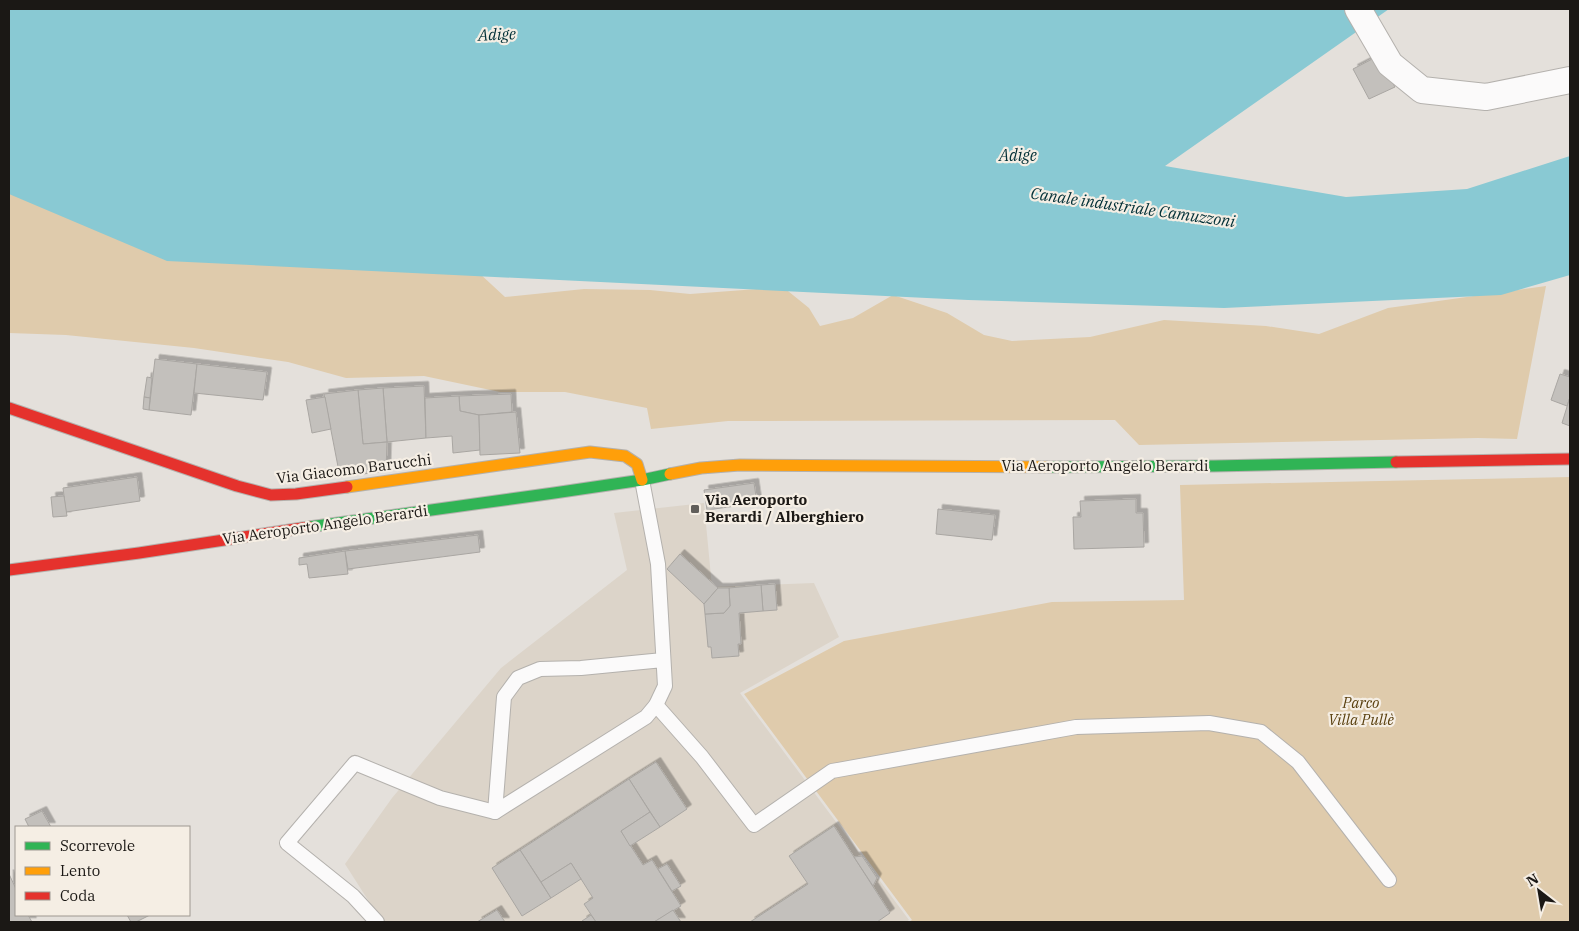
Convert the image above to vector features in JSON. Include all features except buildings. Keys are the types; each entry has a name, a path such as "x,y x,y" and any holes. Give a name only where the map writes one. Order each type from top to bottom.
{"street":[{"path":"1363,19 1390,64 1422,90 1486,97 1570,80"},
{"name":"Via Giacomo Barucchi","path":"9,408 238,486 271,495 296,494 590,452 625,456 637,464 642,480"},
{"name":"Via Aeroporto Angelo Berardi","path":"9,570 642,480 701,468 740,465 932,467 1214,466 1570,459"}],"lane":[{"path":"377,922 354,896 287,843 355,763 440,798 495,812 646,717 656,705 665,686 658,564 642,480"},
{"path":"495,812 504,697 518,678 540,669 581,668 663,660"},
{"path":"656,705 702,757 754,825 832,771 985,742 1076,727 1209,723 1260,732 1298,762 1389,880"}],"shaded area":[{"path":"704,503 712,587 814,583 839,637 740,693 909,920 906,922 382,922 345,864 392,798 501,668 627,570 614,513"}],"green space":[{"path":"9,183 465,260 505,297 584,289 650,290 690,294 783,287 809,308 820,326 853,318 893,295 947,313 984,335 1012,341 1090,337 1164,320 1266,326 1319,334 1388,308 1546,286 1517,439 1478,438 1139,445 1115,420 728,421 651,429 647,408 565,392 500,392 424,376 346,378 288,362 194,348 66,335 9,333"},
{"name":"Parco Villa Pullè","path":"1570,477 1570,922 908,922 912,920 744,694 844,641 1052,602 1184,600 1180,485"}],"water":[{"name":"Adige","path":"9,9 1389,9 1165,166 1346,197 1467,189 1570,156 1570,275 1501,295 1224,308 968,300 167,261 9,194"}],"traffic: fast":[{"path":"1048,467 1396,462"},
{"path":"309,527 554,493 670,474"}],"traffic: slow":[{"path":"347,487 590,452 625,456 637,464 642,480"},
{"path":"670,474 701,468 740,465 1048,467"}],"traffic: jam":[{"path":"9,408 237,486 271,495 296,494 347,487"},
{"path":"1396,462 1570,459"},
{"path":"9,570 139,553 309,527"}],"place":[{"name":"Via Aeroporto Berardi / Alberghiero","path":"695,509"}],"water label":[{"name":"Canale industriale Camuzzoni","path":"1133,207"}]}
